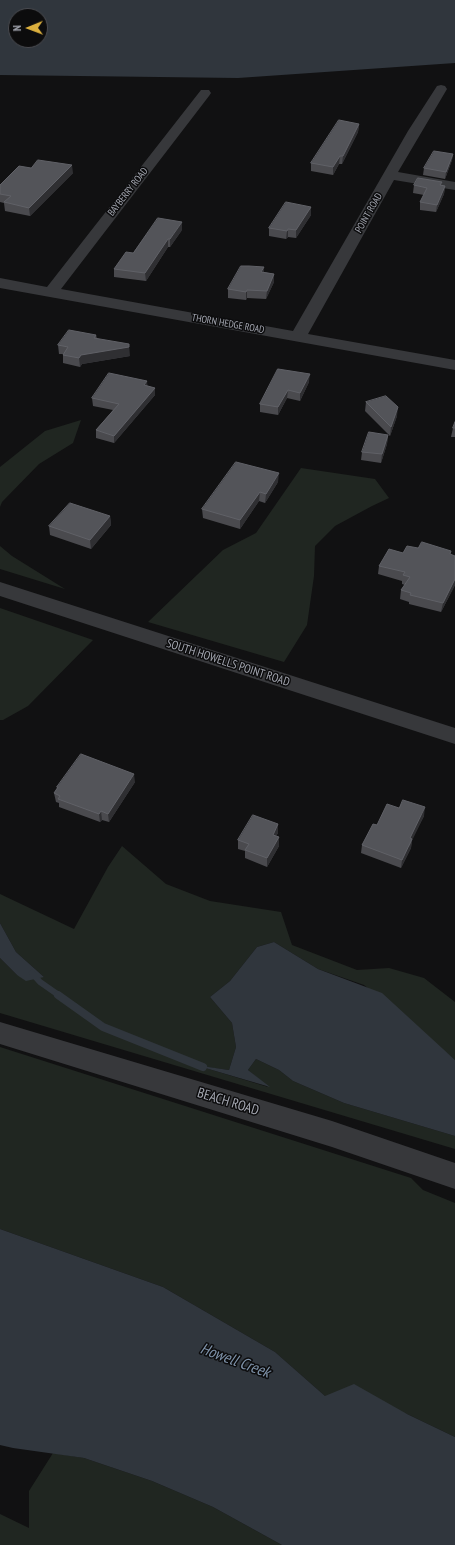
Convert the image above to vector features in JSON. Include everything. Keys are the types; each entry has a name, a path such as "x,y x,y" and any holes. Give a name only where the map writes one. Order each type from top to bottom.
{"street":[{"name":"POINT ROAD","path":"298,337 415,131 441,90"},
{"name":"BAYBERRY ROAD","path":"51,292 205,93"},
{"path":"390,175 455,186"},
{"name":"THORN HEDGE ROAD","path":"0,283 455,366"},
{"name":"SOUTH HOWELLS POINT ROAD","path":"0,589 455,736"},
{"name":"BEACH ROAD","path":"0,1033 332,1134 455,1176"}],"shaded area":[{"path":"81,420 73,443 39,464 2,502 0,507 0,467 45,431"},
{"path":"301,468 375,479 389,498 335,526 315,546 314,576 307,625 284,662 148,622 223,550 256,533"},
{"path":"0,546 12,556 65,589 0,569"},
{"path":"0,608 93,640 28,706 3,720 0,720"},
{"path":"122,846 166,884 210,901 281,912 292,945 357,970 389,968 424,978 455,1002 455,1060 364,985 318,969 274,942 257,947 230,981 210,997 232,1023 236,1047 229,1070 199,1066 268,1087 248,1070 256,1059 279,1070 293,1081 344,1103 455,1136 455,1149 0,1013 0,958 17,975 44,977 16,952 0,923 0,894 74,929 108,867"},
{"path":"0,1047 411,1178 423,1190 455,1203 455,1437 407,1414 325,1396 275,1352 163,1287 0,1229"},
{"path":"53,1453 84,1458 152,1481 213,1507 282,1545 0,1545 0,1514 29,1528 29,1491"}],"water":[{"path":"0,0 455,0 455,63 238,78 0,75"},
{"path":"0,923 16,952 44,977 26,981 17,975 0,958"},
{"path":"274,942 318,969 382,993 455,1060 455,1136 344,1103 293,1081 279,1070 256,1059 248,1070 270,1087 195,1065 229,1070 236,1047 232,1023 210,997 230,981 257,947"},
{"name":"Howell Creek","path":"0,1229 163,1287 275,1352 325,1396 354,1384 407,1414 455,1437 455,1545 282,1545 213,1507 152,1481 84,1458 0,1445"}],"building":[{"path":"339,120 359,124 343,156 340,156 333,167 311,163"},
{"path":"434,151 453,154 446,172 424,168"},
{"path":"38,160 72,165 29,208 4,202 11,196 0,194 0,185 19,166 31,168"},
{"path":"418,178 442,182 440,185 445,186 437,205 420,202 427,188 414,185"},
{"path":"286,202 311,207 296,230 288,229 287,231 269,228"},
{"path":"158,218 182,222 170,239 168,239 145,273 114,269 126,252 133,253"},
{"path":"241,266 264,267 261,272 274,274 267,291 247,290 246,292 228,289"},
{"path":"69,330 96,335 94,338 129,344 129,347 81,355 79,358 63,355 68,347 58,345"},
{"path":"278,369 310,374 300,393 288,390 278,407 260,404"},
{"path":"109,373 147,381 144,385 155,388 114,436 96,430 119,404 92,398"},
{"path":"386,396 398,407 391,427 366,402"},
{"path":"369,432 388,435 382,454 362,452"},
{"path":"236,462 279,473 266,494 260,492 240,520 202,509"},
{"path":"70,503 110,516 90,540 49,526"},
{"path":"422,542 451,551 450,554 455,556 455,579 443,603 410,595 411,593 401,590 410,577 403,575 405,572 379,566 389,549 403,553 407,546 418,548"},
{"path":"81,754 134,774 108,814 101,811 99,814 58,799 60,796 54,793"},
{"path":"403,800 425,807 410,838 412,839 402,860 362,845 373,824 377,825 387,804 399,808"},
{"path":"253,815 278,824 273,835 279,837 267,858 245,850 249,844 238,840"}],"waterway":[{"path":"32,973 40,982 60,996"},
{"path":"58,995 103,1027 203,1067"}]}
